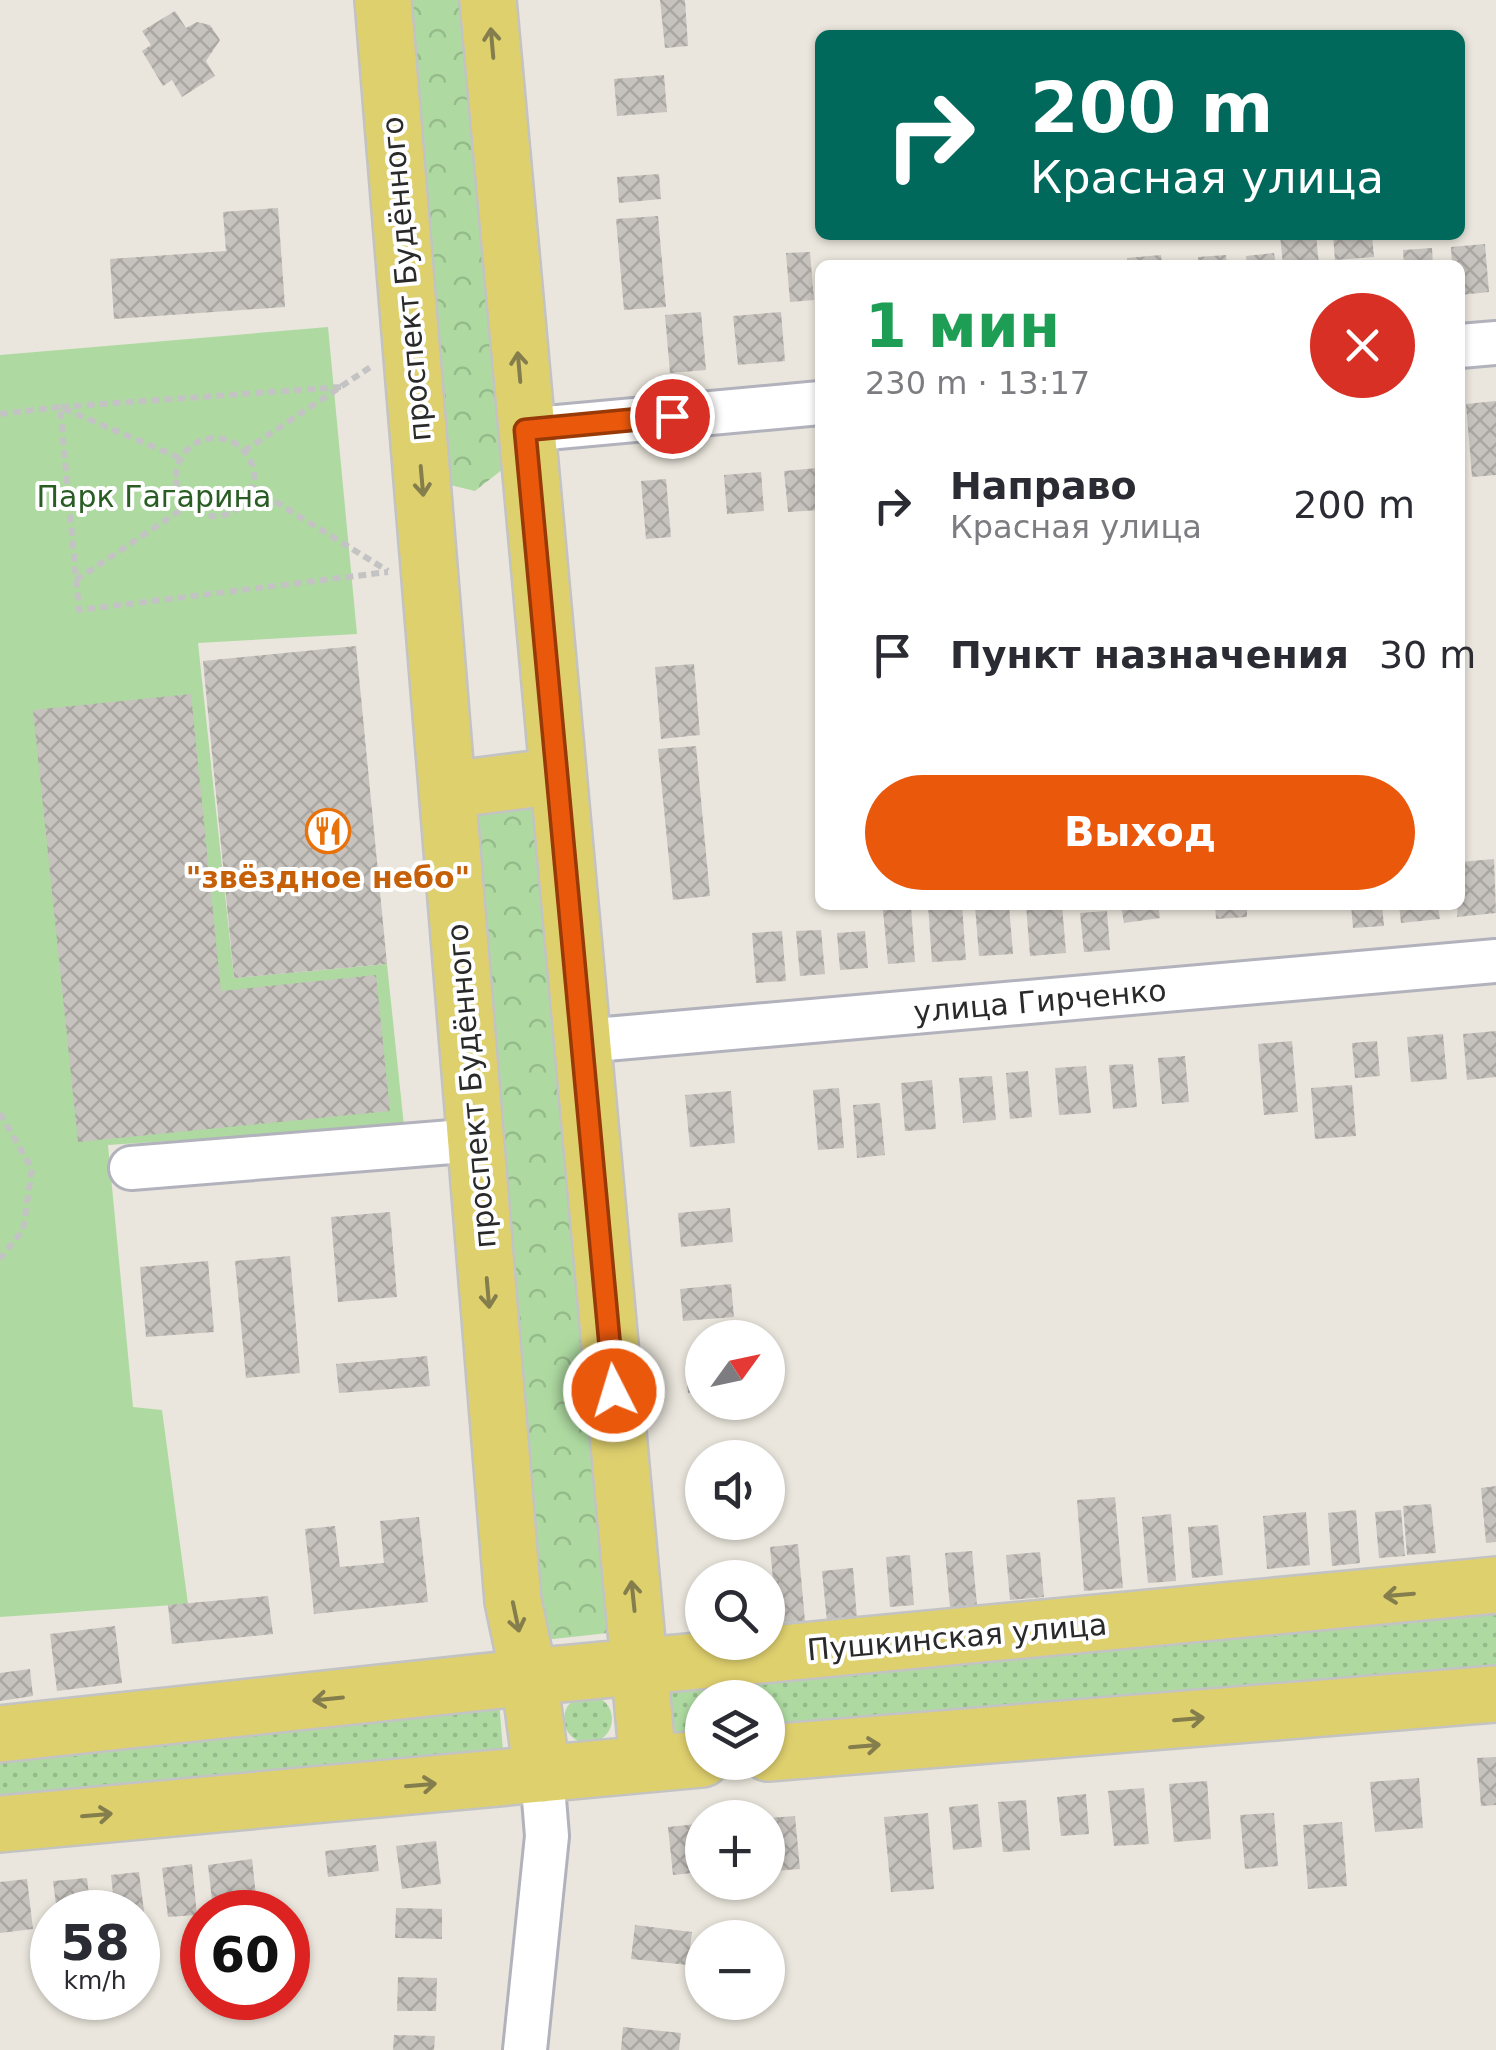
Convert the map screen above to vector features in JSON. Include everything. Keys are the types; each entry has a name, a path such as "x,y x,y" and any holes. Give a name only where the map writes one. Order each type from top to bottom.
{"main road":[{"name":"проспект Будённого","path":"383,0 411,341 410,585 448,790 512,1601 529,1678 542,1774"},
{"path":"488,0 648,1763"},
{"path":"448,790 558,776"},
{"name":"Пушкинская улица","path":"0,1734 529,1678 1496,1585"},
{"path":"785,1753 1496,1694"},
{"path":"0,1824 685,1760"}],"street":[{"path":"1465,346 1496,343"},
{"path":"525,430 815,403"},
{"name":"улица Гирченко","path":"583,1041 1496,961"},
{"path":"131,1168 476,1140"},
{"name":"проспект Будённого","path":"526,2050 547,1836 542,1774"}],"path":[{"path":"244,451 411,341"},
{"path":"0,414 342,387"},
{"path":"60,407 180,458"},
{"path":"60,407 79,610 410,585"},
{"path":"210,438 223,438 244,451 251,462 253,488 237,510 224,516 198,513 187,506 176,482 180,458 188,448 210,438"},
{"path":"253,488 410,585"},
{"path":"76,580 187,506"},
{"path":"0,1112 32,1169 23,1230 0,1259"}],"green space":[{"path":"400,0 470,0 512,462 475,491 446,484"},
{"name":"Парк Гагарина","path":"328,327 357,634 198,643 234,978 387,964 404,1126 108,1145 133,1407 162,1410 188,1604 0,1617 0,355"},
{"path":"535,797 617,1632 535,1641 468,805"},
{"path":"1496,1605 1496,1680 785,1747 785,1680 755,1680"},
{"path":"685,1687 685,1757 670,1759 666,1689"},
{"path":"588,1695 605,1702 612,1719 605,1736 588,1743 571,1736 564,1719 571,1702"},
{"path":"499,1700 504,1764 0,1812 0,1754"}],"building":[{"path":"660,0 685,0 688,46 665,48"},
{"path":"175,11 186,28 197,22 210,25 220,40 206,61 215,76 182,97 172,80 163,86 142,51 151,45 142,31"},
{"path":"664,75 667,112 617,116 614,79"},
{"path":"659,174 661,199 619,203 617,177"},
{"path":"278,208 285,307 114,319 110,259 226,251 223,212"},
{"path":"658,216 666,307 624,310 616,219"},
{"path":"1280,240 1316,240 1318,260 1282,260"},
{"path":"1333,240 1372,240 1374,257 1335,260"},
{"path":"1485,244 1489,292 1465,294 1465,260 1452,260 1451,247"},
{"path":"1432,248 1433,260 1404,260 1403,250"},
{"path":"810,252 814,300 790,302 786,253"},
{"path":"1274,253 1275,260 1246,260 1246,256"},
{"path":"1161,255 1162,260 1127,260"},
{"path":"1226,255 1226,260 1198,260 1198,257"},
{"path":"701,312 706,370 670,373 665,315"},
{"path":"781,312 785,361 738,365 733,316"},
{"path":"1496,401 1496,475 1472,477 1466,404"},
{"path":"815,468 815,510 788,512 784,471"},
{"path":"761,472 764,511 727,514 724,475"},
{"path":"666,479 671,537 646,539 641,481"},
{"path":"356,646 387,964 234,978 203,661"},
{"path":"694,664 700,735 661,739 655,667"},
{"path":"191,694 221,991 376,975 390,1111 78,1142 33,710"},
{"path":"696,746 710,896 673,900 658,749"},
{"path":"1494,859 1496,913 1457,917 1457,910 1465,910 1465,862"},
{"path":"883,910 911,910 915,962 888,964"},
{"path":"928,910 962,910 966,960 932,962"},
{"path":"975,910 1009,910 1013,954 979,956"},
{"path":"1026,910 1062,910 1066,953 1030,956"},
{"path":"1122,910 1159,910 1160,918 1124,923"},
{"path":"1215,910 1247,910 1247,917 1216,919"},
{"path":"1351,910 1382,910 1384,926 1353,928"},
{"path":"1400,910 1439,910 1440,919 1401,923"},
{"path":"1107,911 1110,950 1084,952 1080,913"},
{"path":"821,930 825,974 800,976 796,931"},
{"path":"782,931 786,981 756,983 752,933"},
{"path":"865,931 868,968 840,970 837,933"},
{"path":"1496,1031 1496,1077 1467,1080 1463,1034"},
{"path":"1443,1034 1447,1079 1411,1082 1407,1037"},
{"path":"1292,1041 1298,1112 1264,1115 1258,1044"},
{"path":"1377,1041 1380,1076 1355,1078 1352,1043"},
{"path":"1185,1056 1189,1102 1162,1104 1158,1058"},
{"path":"1133,1064 1137,1107 1113,1109 1109,1065"},
{"path":"1086,1066 1091,1113 1059,1115 1055,1068"},
{"path":"1028,1071 1032,1117 1010,1119 1006,1073"},
{"path":"992,1076 996,1120 963,1123 959,1078"},
{"path":"932,1080 936,1129 905,1131 901,1083"},
{"path":"1352,1085 1356,1136 1315,1139 1311,1088"},
{"path":"839,1088 844,1148 818,1150 813,1090"},
{"path":"731,1091 735,1143 690,1147 685,1095"},
{"path":"880,1103 885,1155 857,1158 853,1105"},
{"path":"730,1208 733,1242 681,1247 678,1213"},
{"path":"390,1212 397,1297 338,1302 331,1217"},
{"path":"290,1256 300,1373 246,1378 235,1261"},
{"path":"208,1261 214,1332 146,1337 140,1267"},
{"path":"731,1284 734,1317 683,1321 680,1289"},
{"path":"427,1356 430,1386 339,1393 336,1364"},
{"path":"1496,1486 1496,1542 1486,1543 1481,1488"},
{"path":"1115,1497 1123,1588 1084,1591 1077,1500"},
{"path":"1431,1504 1436,1553 1407,1555 1403,1506"},
{"path":"1356,1510 1360,1563 1332,1566 1328,1513"},
{"path":"1401,1510 1405,1556 1379,1558 1375,1512"},
{"path":"1306,1512 1310,1565 1267,1569 1263,1516"},
{"path":"1171,1514 1176,1581 1148,1583 1142,1517"},
{"path":"419,1517 428,1602 314,1614 305,1529 335,1526 340,1567 384,1563 380,1521"},
{"path":"1218,1525 1223,1575 1192,1578 1188,1527"},
{"path":"798,1544 805,1621 785,1622 785,1560 771,1560 770,1547"},
{"path":"972,1551 977,1605 950,1607 945,1553"},
{"path":"1040,1552 1044,1597 1010,1600 1006,1555"},
{"path":"910,1555 914,1605 890,1607 886,1557"},
{"path":"853,1568 857,1619 827,1622 822,1571"},
{"path":"268,1596 273,1634 172,1644 168,1605"},
{"path":"115,1626 122,1683 57,1691 50,1634"},
{"path":"30,1669 33,1696 0,1701 0,1673"},
{"path":"1496,1757 1496,1805 1481,1806 1477,1758"},
{"path":"1419,1778 1423,1828 1375,1832 1370,1782"},
{"path":"1207,1781 1211,1839 1174,1842 1169,1784"},
{"path":"1144,1788 1149,1844 1114,1846 1108,1791"},
{"path":"1086,1794 1089,1834 1061,1836 1057,1797"},
{"path":"1026,1800 1030,1850 1003,1852 998,1802"},
{"path":"978,1804 982,1847 953,1850 949,1807"},
{"path":"928,1813 934,1889 891,1892 884,1817"},
{"path":"1274,1813 1278,1866 1245,1869 1240,1815"},
{"path":"795,1816 800,1869 785,1870 785,1817"},
{"path":"1342,1822 1347,1886 1308,1889 1303,1825"},
{"path":"685,1825 685,1874 673,1875 668,1827"},
{"path":"436,1841 441,1884 402,1889 396,1846"},
{"path":"376,1845 379,1871 328,1877 325,1851"},
{"path":"252,1859 255,1890 211,1890 208,1865"},
{"path":"192,1864 195,1890 180,1890 180,1916 168,1917 162,1868"},
{"path":"139,1872 141,1890 113,1890 111,1875"},
{"path":"87,1878 88,1890 54,1890 53,1881"},
{"path":"27,1879 30,1929 0,1933 0,1882"},
{"path":"396,1908 442,1909 442,1939 395,1938"},
{"path":"635,1925 685,1931 685,1965 631,1959"},
{"path":"398,1977 437,1978 436,2011 397,2011"},
{"path":"623,2027 681,2033 679,2050 621,2050"},
{"path":"394,2035 435,2036 434,2050 393,2050"}],"place":[{"name":"\"звёздное небо\"","path":"328,831"}],"route":[{"path":"614,1391 525,430 672,416"}]}
